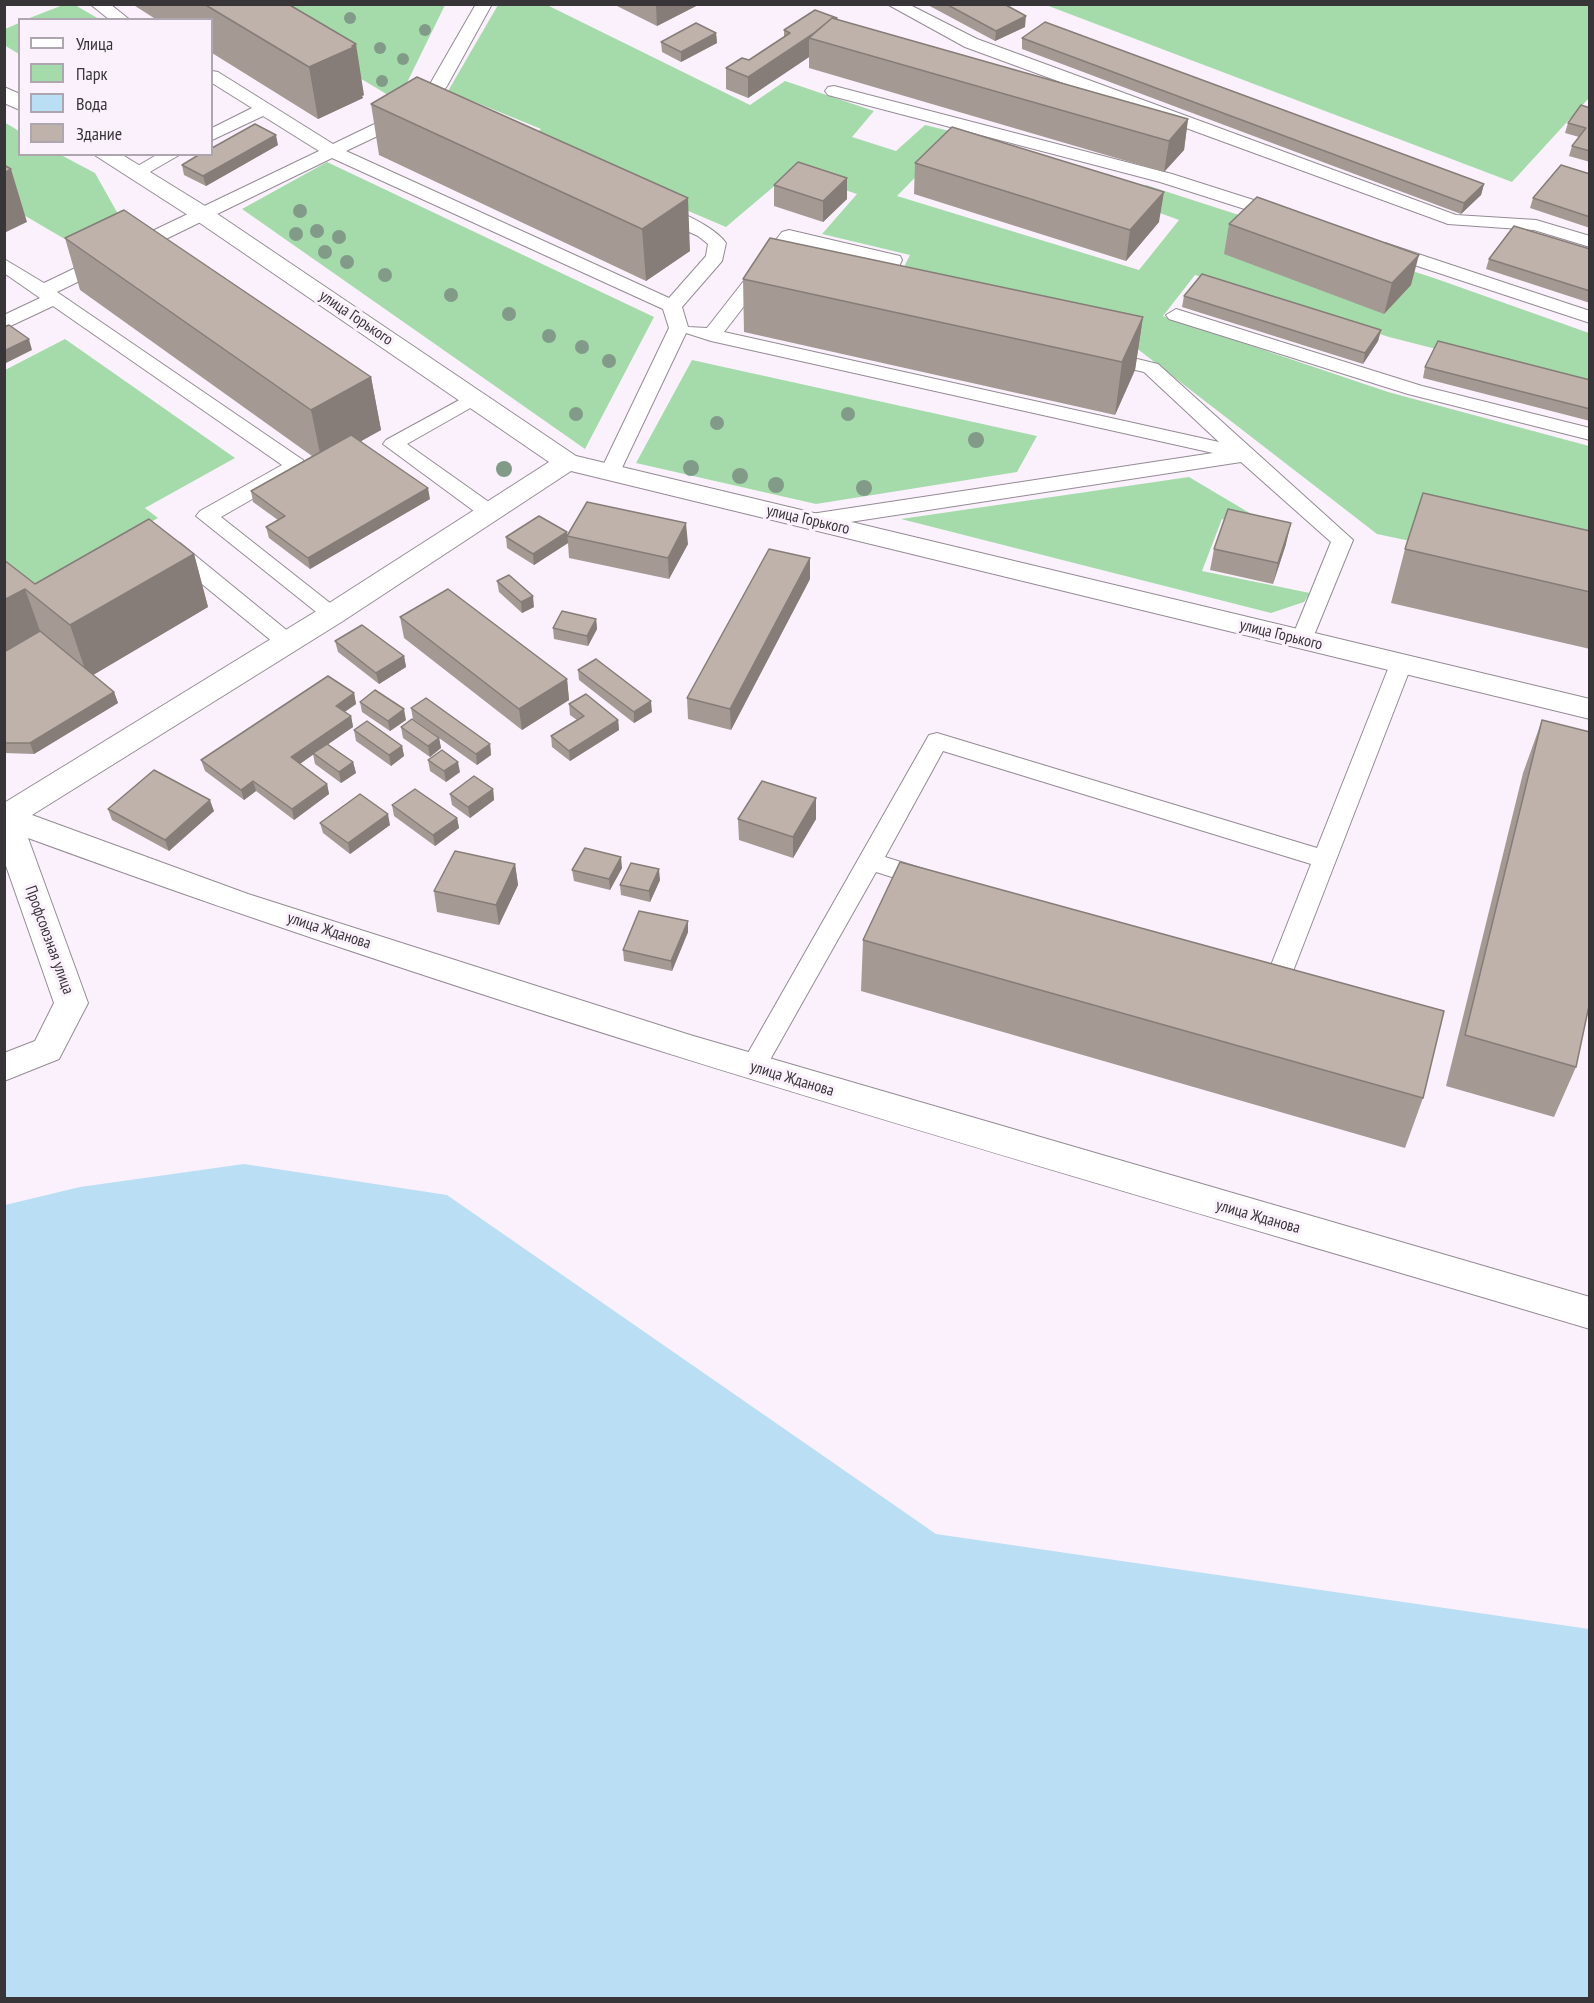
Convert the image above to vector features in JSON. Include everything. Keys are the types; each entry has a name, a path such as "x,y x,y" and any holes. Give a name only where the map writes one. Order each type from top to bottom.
{"street":[{"path":"4,94 18,102"},
{"name":"улица Горького","path":"107,156 202,214 567,462 656,486 811,520 1590,709"},
{"path":"5,817 333,614 567,462"},
{"name":"улица Жданова","path":"5,817 237,902 753,1067 1590,1313"},
{"name":"Профсоюзная улица","path":"4,1068 47,1050 71,1003 5,817"}],"lane":[{"path":"98,4 119,18"},
{"path":"4,323 50,294 202,214 420,109 438,86 484,4"},
{"path":"895,4 971,43 1454,220 1536,225 1590,242"},
{"path":"213,77 331,151 672,306 679,328 610,472"},
{"path":"834,90 1166,178 1301,222"},
{"path":"213,134 264,109"},
{"path":"420,109 442,118"},
{"path":"135,173 169,156"},
{"path":"646,206 705,232 717,243 715,257 672,306"},
{"path":"711,335 789,236 893,260 874,302 897,307"},
{"path":"1368,243 1590,317"},
{"path":"4,264 296,465 207,516 333,614"},
{"path":"1176,315 1415,390 1590,434"},
{"path":"679,328 1245,455"},
{"path":"1081,351 1150,368 1342,540 1302,640"},
{"path":"474,398 393,444 489,512"},
{"path":"811,520 1245,455"},
{"path":"154,548 165,542 287,642"},
{"path":"1240,979 1274,990 1401,664"},
{"path":"753,1067 937,741 1325,859"},
{"path":"870,861 948,886"}],"green space":[{"path":"63,5 75,5 97,18 30,18"},
{"path":"238,5 445,5 398,101"},
{"path":"498,5 547,5 750,105 785,81 874,111 852,137 896,151 925,125 982,139 943,149 897,196 1139,270 1179,220 1130,202 1146,185 1434,278 1589,333 1589,388 1389,337 1195,275 1163,316 1388,392 1589,446 1589,579 1377,534 1122,337 889,296 910,255 822,234 857,194 791,172 726,227 526,142 541,129 448,91"},
{"path":"1046,5 1589,5 1589,98 1512,182"},
{"path":"18,23 18,53 4,45 5,29"},
{"path":"4,122 18,130 18,156 63,156 95,173 118,214 68,241 5,204"},
{"path":"327,162 654,317 585,449 242,209"},
{"path":"65,339 235,458 145,508 158,518 13,600 5,594 5,370"},
{"path":"692,360 1037,436 1017,472 816,504 636,463"},
{"path":"1189,477 1285,534 1222,519 1202,571 1310,593 1304,602 1271,613 901,519"}],"water":[{"path":"244,1164 447,1195 936,1534 1589,1629 1589,1998 5,1998 5,1205 80,1187"}],"building":[{"path":"204,4 288,4 356,44 352,46 354,47 309,67"},
{"path":"946,4 1004,4 1026,16 996,31"},
{"path":"815,10 837,18 832,18 814,33 748,77 726,68 742,58 749,60 790,33 784,30"},
{"path":"832,18 1188,119 1169,141 809,38"},
{"path":"1045,22 1484,184 1464,203 1022,38"},
{"path":"696,23 716,33 681,52 661,42"},
{"path":"417,77 688,198 642,229 371,104"},
{"path":"1581,105 1590,108 1590,151 1572,146 1586,128 1568,123"},
{"path":"255,124 276,135 203,176 182,165 197,156 213,156 213,147"},
{"path":"952,127 1164,192 1130,230 915,163"},
{"path":"798,162 847,178 823,201 774,185"},
{"path":"4,165 11,169 4,173"},
{"path":"1561,165 1590,174 1590,217 1533,198"},
{"path":"1257,197 1419,255 1392,283 1229,224"},
{"path":"124,210 371,377 311,410 65,238"},
{"path":"1514,226 1590,249 1590,291 1489,259"},
{"path":"770,238 1143,317 1122,362 743,279"},
{"path":"1202,274 1381,330 1365,353 1184,296"},
{"path":"9,325 29,339 4,351 4,327"},
{"path":"1438,341 1590,380 1590,409 1425,367"},
{"path":"351,435 428,488 308,558 266,527 285,516 251,491"},
{"path":"1423,493 1590,531 1590,592 1405,549"},
{"path":"587,502 686,523 668,558 567,536"},
{"path":"1228,509 1291,523 1278,563 1214,549"},
{"path":"539,516 567,532 533,554 506,537"},
{"path":"149,519 194,554 70,625 25,589 4,600 4,560 35,584"},
{"path":"769,549 810,558 730,709 687,698"},
{"path":"509,575 533,596 521,602 497,581"},
{"path":"448,589 567,679 519,709 400,617"},
{"path":"562,611 596,619 587,636 553,628"},
{"path":"362,625 404,656 376,673 335,641"},
{"path":"40,631 114,692 30,743 4,743 4,652"},
{"path":"596,659 651,701 634,712 578,670"},
{"path":"328,676 354,693 336,706 351,716 291,757 327,784 292,809 253,781 241,790 201,760"},
{"path":"375,690 404,709 388,721 360,702"},
{"path":"586,694 618,720 569,751 551,736 584,716 569,704"},
{"path":"426,698 490,744 476,754 411,708"},
{"path":"412,719 439,738 428,746 401,727"},
{"path":"1542,720 1590,732 1590,1001 1576,1067 1465,1035"},
{"path":"367,721 402,746 389,755 354,730"},
{"path":"327,744 353,762 339,772 313,753"},
{"path":"442,750 458,762 444,771 428,760"},
{"path":"154,770 210,800 165,840 108,809"},
{"path":"474,776 493,789 468,807 450,794"},
{"path":"762,781 816,798 793,837 738,819"},
{"path":"415,789 457,818 433,835 392,805"},
{"path":"360,794 388,814 348,843 320,823"},
{"path":"585,848 621,857 609,879 572,870"},
{"path":"455,851 515,864 496,905 434,891"},
{"path":"900,862 1444,1011 1423,1098 863,940"},
{"path":"631,863 659,869 649,891 620,885"},
{"path":"639,911 688,921 671,961 623,950"}]}
